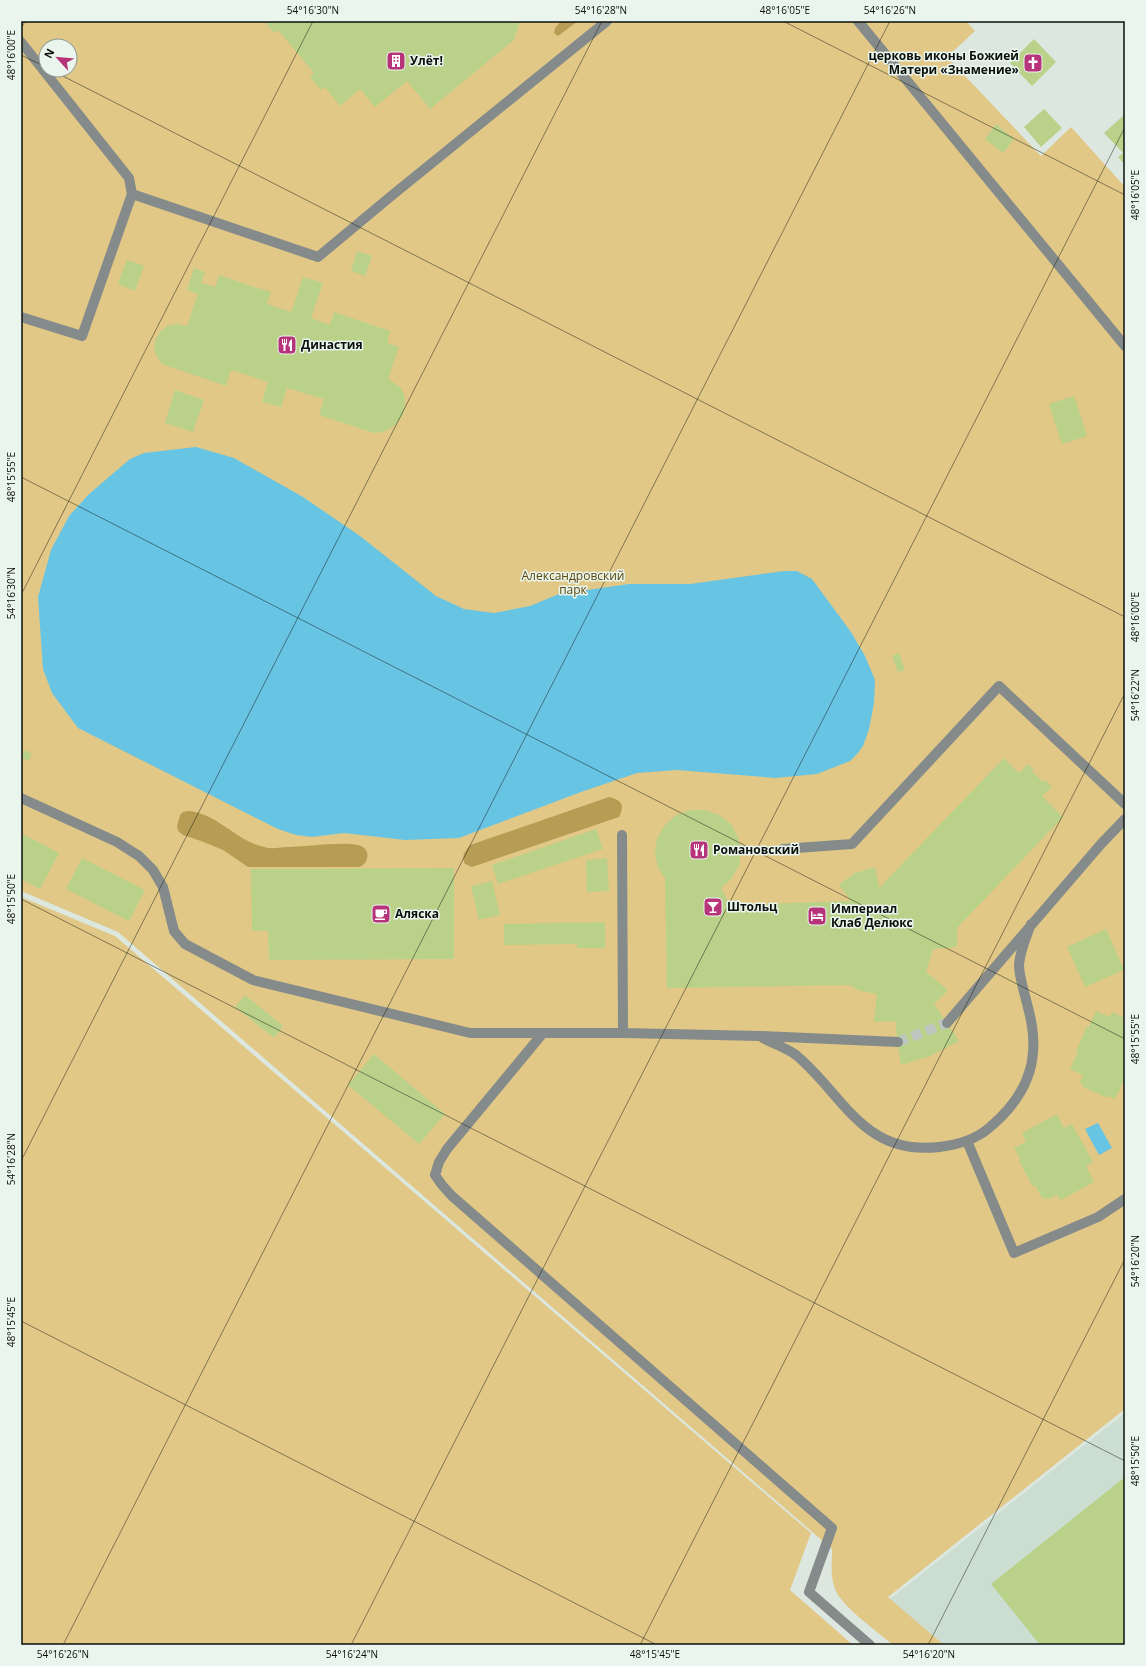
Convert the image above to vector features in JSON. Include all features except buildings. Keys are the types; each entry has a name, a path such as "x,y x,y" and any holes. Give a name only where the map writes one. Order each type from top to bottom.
{"lane":[{"path":"132,194 318,257 390,196 606,21"},
{"path":"858,21 1125,346"},
{"path":"21,42 129,178 132,194 82,336 21,317"},
{"path":"783,849 852,844 999,686 1125,804"},
{"path":"21,798 117,842 139,856 153,870 163,887 174,931 185,944 253,980 470,1033 760,1036 898,1042"},
{"path":"947,1023 1031,924 1101,844 1125,819"},
{"path":"622,835 623,1034"},
{"path":"760,1036 794,1054 818,1076 852,1115 869,1130 886,1140 904,1146 929,1149 952,1146 967,1141 983,1133 1003,1116 1020,1094 1029,1072 1033,1051 1031,1019 1019,967 1022,948 1031,924"},
{"path":"543,1033 447,1149 439,1162 435,1175 452,1196 832,1528 809,1592 870,1645"},
{"path":"967,1141 1014,1253 1098,1217 1125,1199"}],"shaded area":[{"path":"561,21 578,21 558,36 554,33 555,28"},
{"path":"609,797 619,801 622,806 619,817 472,867 465,864 465,852 470,845"},
{"path":"188,811 208,817 244,839 264,847 274,848 351,844 364,848 367,852 367,860 359,867 248,867 223,850 183,835 178,831 177,826 180,815 183,812"},
{"path":"1125,1413 1125,1645 944,1645 890,1599"}],"green space":[{"name":"Александровский парк","path":"21,21 966,21 975,31 947,57 1041,156 1071,127 1125,187 1125,1409 888,1597 944,1645 893,1645 852,1611 839,1596 833,1584 832,1549 118,932 21,891"},
{"path":"21,897 115,936 811,1533 790,1590 853,1645 21,1645"}],"water":[{"path":"196,447 234,458 303,497 360,536 436,596 464,609 494,613 530,606 559,594 629,584 690,584 784,571 797,571 812,579 851,632 865,656 875,680 874,703 869,729 863,746 850,761 817,774 775,778 677,770 637,773 581,792 459,838 405,840 344,833 312,837 296,835 278,829 78,728 52,693 43,669 38,597 51,550 69,516 89,494 130,459 144,453"},
{"path":"1098,1123 1112,1148 1099,1155 1085,1129"}],"tunnel":[{"path":"898,1042 947,1023"}],"place":[{"name":"Улёт!","path":"396,61"},
{"name":"церковь иконы Божией Матери «Знамение»","path":"1033,63"},
{"name":"Династия","path":"287,345"},
{"name":"Романовский","path":"699,850"},
{"name":"Штольц","path":"713,907"},
{"name":"Аляска","path":"381,914"},
{"name":"Империал Клаб Делюкс","path":"817,916"}]}
